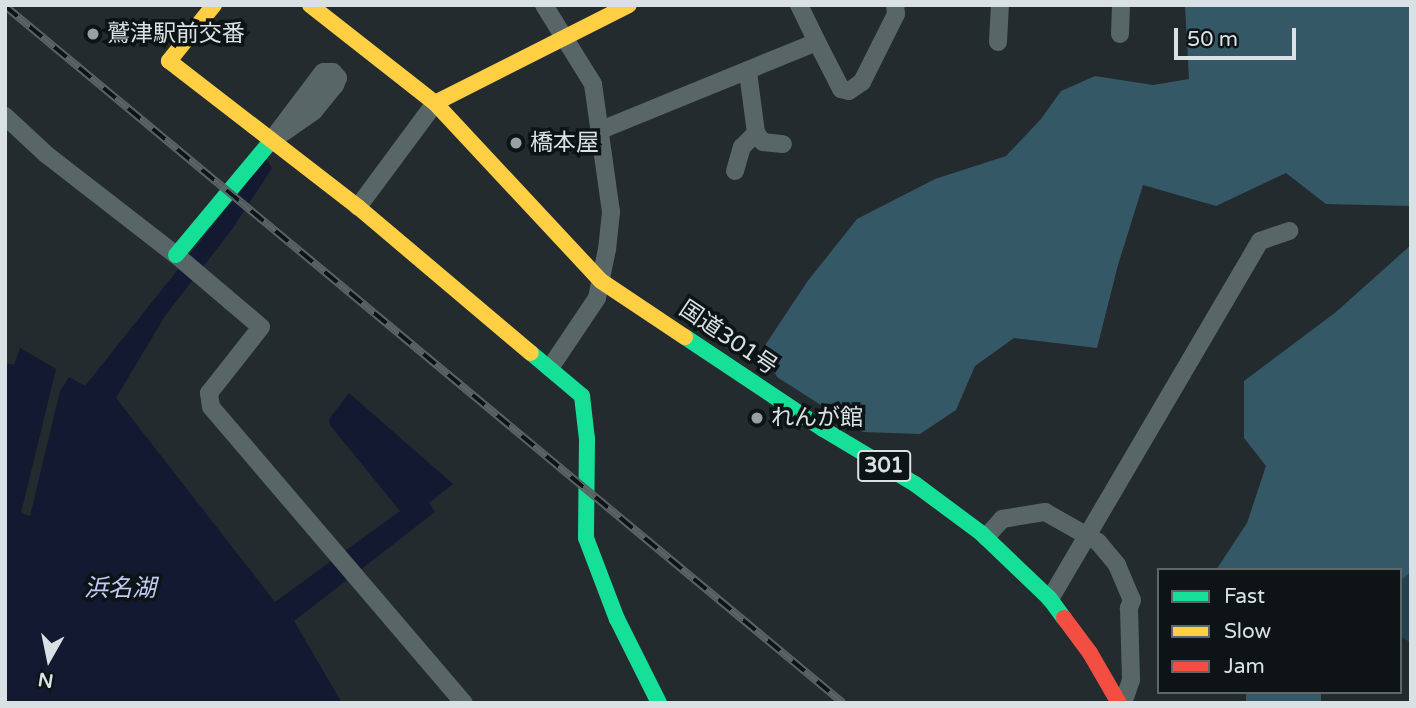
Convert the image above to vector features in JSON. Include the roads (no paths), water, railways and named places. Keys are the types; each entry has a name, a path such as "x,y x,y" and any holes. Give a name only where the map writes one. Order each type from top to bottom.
{"main road":[{"path":"214,5 169,61 358,207 582,396 587,439 586,538 617,619 659,703"},
{"name":"国道301号","path":"310,5 435,103 601,281 823,429 915,484 986,537 1050,600 1090,653 1121,703"},
{"path":"435,103 629,5"},
{"path":"176,255 271,141"}],"street":[{"path":"544,5 593,85 611,212 597,298 550,368"},
{"path":"799,5 841,89 849,91 862,82 895,14 895,5"},
{"path":"998,42 1000,5"},
{"path":"1120,34 1121,5"},
{"path":"601,130 748,72 817,41"},
{"path":"748,72 756,133 763,142 783,144"},
{"path":"358,207 435,103"},
{"path":"5,116 47,155 176,255 261,327 209,393 211,407 464,703"},
{"path":"735,171 742,147 756,133"},
{"path":"1050,600 1087,536 1180,358 1260,241 1289,231"},
{"path":"986,537 1002,519 1045,512 1098,542 1117,565 1132,600 1129,608 1131,680 1121,703"}],"water":[{"name":"浜名湖","path":"266,159 272,168 233,228 165,316 116,398 275,602 400,511 330,425 329,419 349,393 453,484 429,503 435,512 294,621 342,703 5,703 5,363 14,365 20,348 56,369 21,513 30,516 60,391 69,377 85,386"}],"railway":[{"path":"5,6 843,703"}],"place":[{"name":"鷲津駅前交番","path":"93,34"},
{"name":"橋本屋","path":"516,143"},
{"name":"れんが館","path":"757,418"}]}
